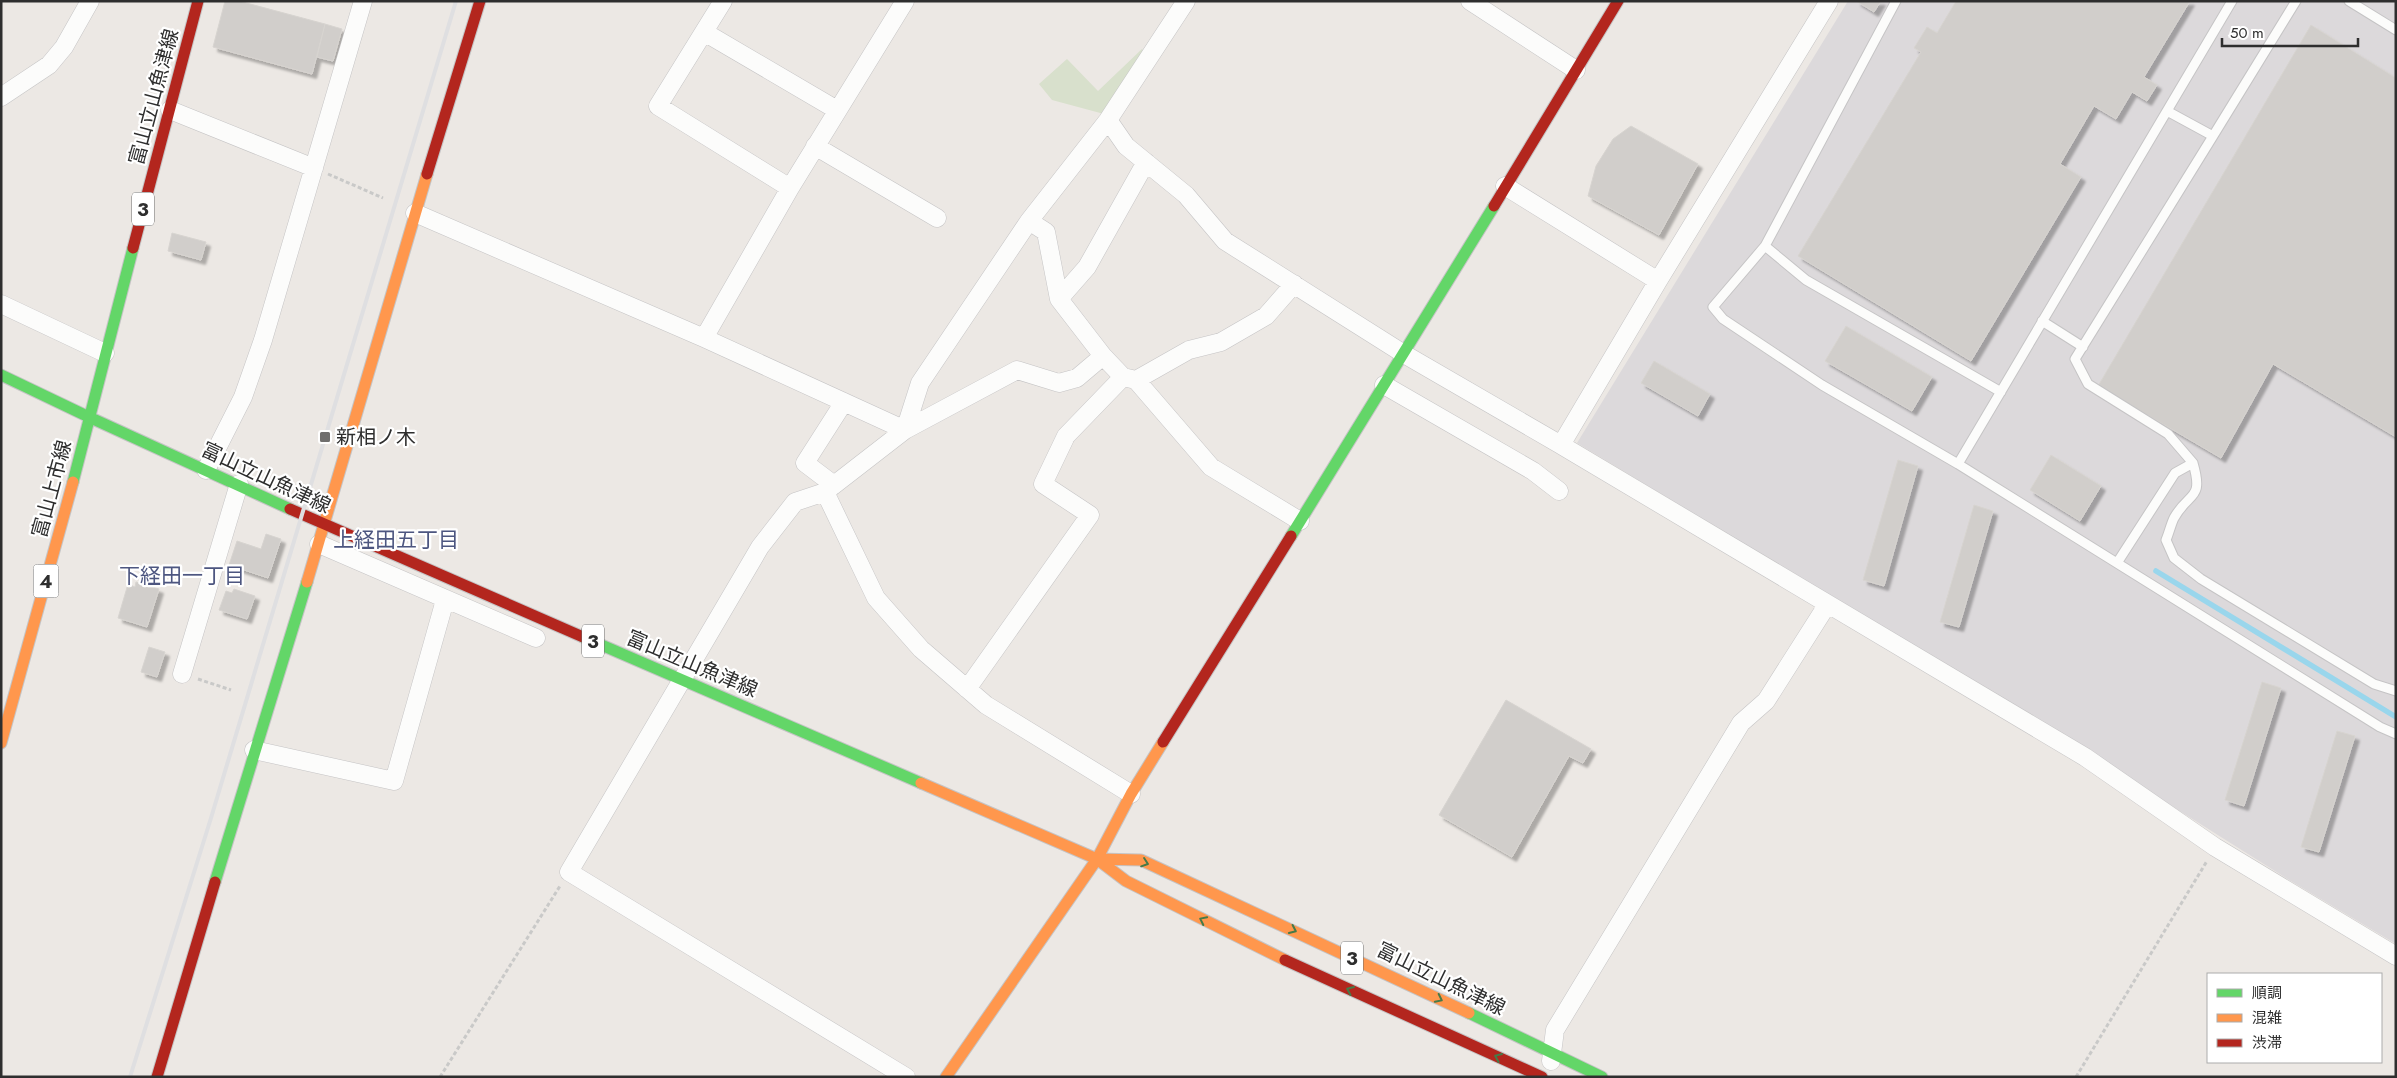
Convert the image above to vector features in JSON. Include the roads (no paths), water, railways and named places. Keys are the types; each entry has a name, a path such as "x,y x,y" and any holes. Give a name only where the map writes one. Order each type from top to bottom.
{"main road":[{"name":"富山立山魚津線","path":"198,1 105,353 92,418 239,484 325,526 1096,859 1126,881 1300,967 1542,1077"},
{"path":"157,1077 254,750 325,526 415,213 480,1"},
{"path":"946,1077 1096,859 1131,794 1404,354 1618,1"},
{"path":"1,375 92,418"},
{"name":"富山上市線","path":"1,744 92,418"},
{"name":"富山立山魚津線","path":"1096,859 1141,860 1314,939 1602,1077"}],"street":[{"path":"1,97 49,65 64,47 90,1"},
{"path":"206,470 243,398 264,340 363,1"},
{"path":"723,1 658,106 790,188"},
{"path":"704,338 815,146 905,1"},
{"path":"906,430 920,383 1029,221 1108,120 1186,1"},
{"path":"1470,1 1576,70"},
{"path":"1562,445 1658,281 1829,1"},
{"path":"704,32 837,110"},
{"path":"170,110 314,168"},
{"path":"1108,120 1126,146 1186,195 1225,241 1404,354 1562,445 1827,605 2085,757 2215,847 2396,956"},
{"path":"815,146 937,218"},
{"path":"1060,299 1087,267 1146,162"},
{"path":"1505,186 1658,281"},
{"path":"415,213 704,338 906,430"},
{"path":"1029,221 1046,232 1060,299 1103,356 1130,379 1211,467 1300,520"},
{"path":"968,689 1090,515 1043,484 1066,436 1130,379 1189,350 1221,342 1266,316 1294,284"},
{"path":"1,304 105,353"},
{"path":"906,1077 569,872 760,547 795,502 830,488 906,430 1017,370 1059,383 1077,378 1103,356"},
{"path":"1384,385 1533,471 1559,492"},
{"path":"844,402 805,463 830,488 876,598 921,649 986,704 1131,794"},
{"path":"182,674 239,484"},
{"path":"319,544 536,638"},
{"path":"254,750 394,781 445,600"},
{"path":"1549,1077 1555,1030 1741,723 1766,701 1827,605"}],"lane":[{"path":"1896,1 1765,246 1714,307 1718,313 1723,319 1822,385 1958,464 2380,727 2396,734"},
{"path":"1958,464 2232,1"},
{"path":"2296,1 2076,359 2088,384 2168,434 2193,463 2198,481 2193,497 2175,517 2166,540 2174,558 2200,579 2374,684 2396,690"},
{"path":"2349,1 2396,30"},
{"path":"2167,111 2213,136"},
{"path":"1765,246 1806,280 2001,392"},
{"path":"2042,322 2083,347"},
{"path":"2117,563 2175,473 2193,463"}],"waterway":[{"path":"2156,571 2396,717"}],"railway":[{"path":"130,1077 211,818 456,1"}],"place":[{"name":"新相ノ木","path":"325,437"}],"district":[{"name":"上経田五丁目","path":"396,540"},
{"name":"下経田一丁目","path":"182,576"}]}
